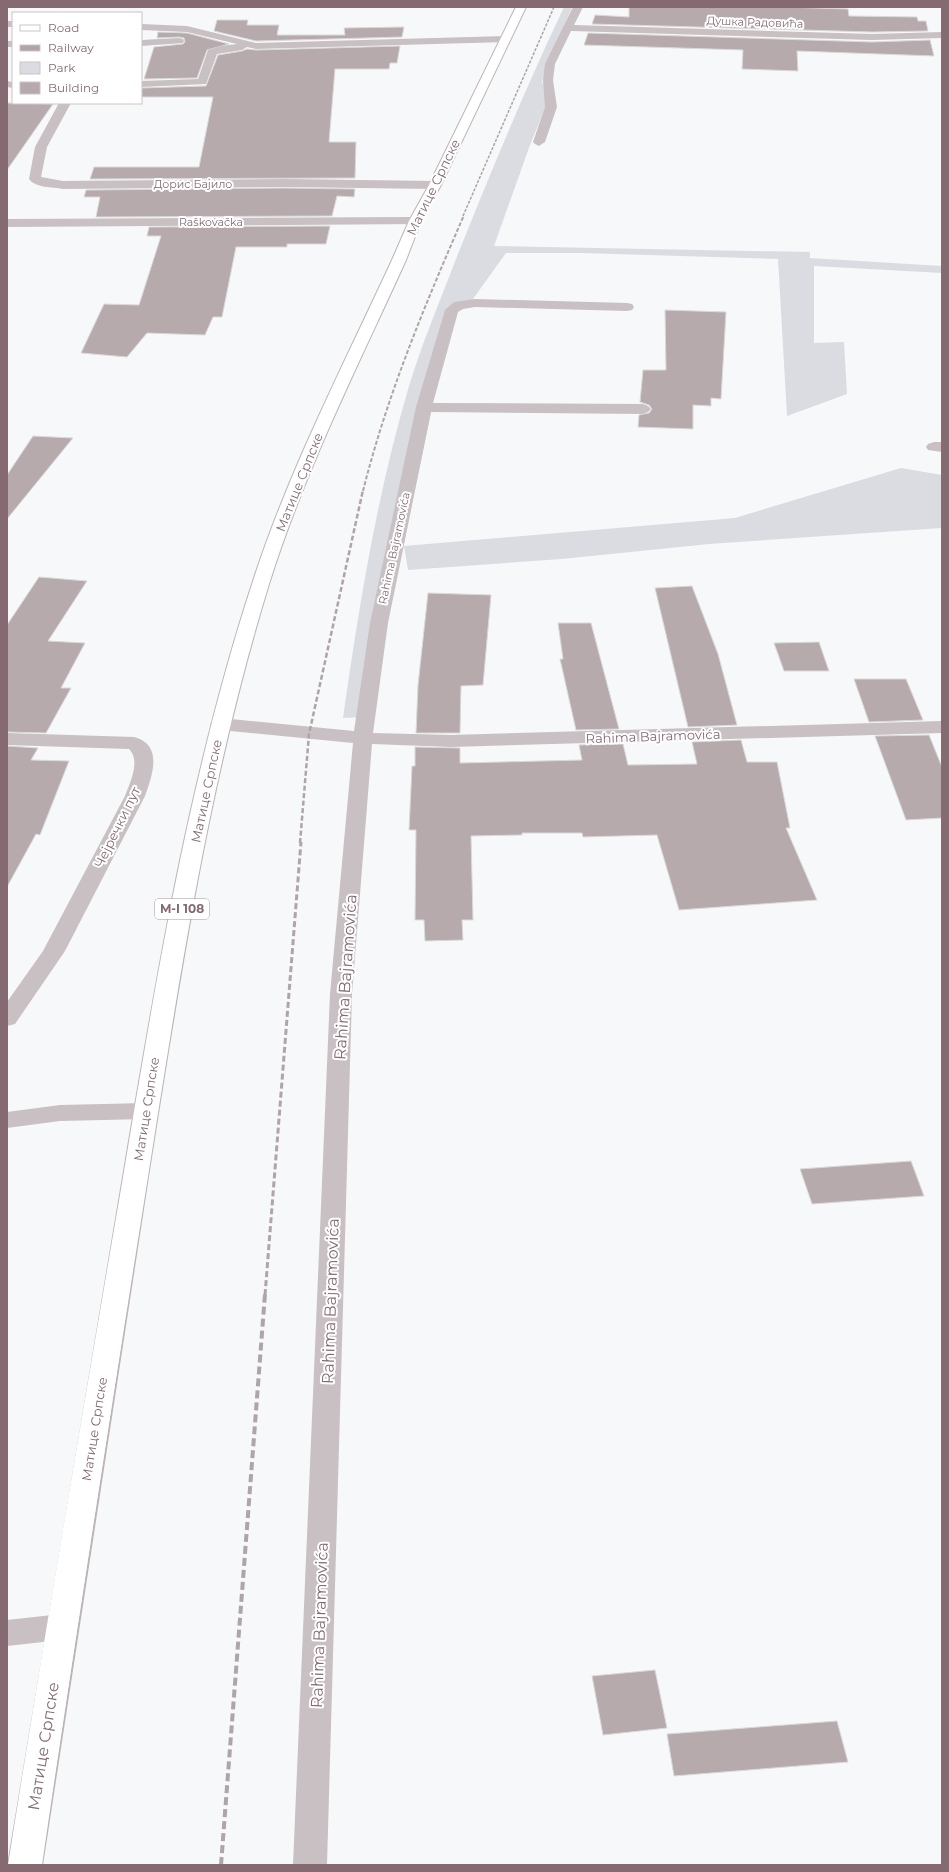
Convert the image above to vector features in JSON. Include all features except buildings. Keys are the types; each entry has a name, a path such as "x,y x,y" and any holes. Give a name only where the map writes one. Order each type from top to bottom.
{"main road":[{"name":"Матице Српске","path":"25,1865 61,1627 172,954 220,724 261,582 290,498 399,260 415,221 435,185 521,7"}],"street":[{"path":"540,142 550,107 551,96 548,80 550,64 578,7"},
{"path":"142,27 187,29 256,46"},
{"name":"Душка Радовића","path":"568,28 872,37 942,35"},
{"path":"142,84 202,82 212,52 221,48 506,39"},
{"path":"142,43 190,41 256,46"},
{"name":"Дорис Бајило","path":"64,104 40,147 35,179 42,182 63,185 284,183 435,185"},
{"name":"Raškovačka","path":"7,224 415,221"},
{"name":"Rahima Bajramovića","path":"310,1865 341,994 363,738 379,623 424,407 452,310 459,305 475,303 628,307"},
{"path":"424,407 643,409"},
{"name":"Rahima Bajramovića","path":"220,724 363,738 451,741 942,727"},
{"name":"Чејречки пут","path":"7,739 134,743 141,748 145,757 143,773 135,796 54,951 7,1019"},
{"path":"7,1120 60,1113 146,1111"},
{"path":"7,1633 61,1627"}],"green space":[{"path":"564,7 572,7 542,82 548,92 548,101 530,145 494,246 810,252 810,258 942,266 942,273 814,266 814,343 844,342 847,394 787,416 778,259 582,253 506,253 468,306 453,306 368,717 343,718 362,592 378,509 387,468 409,386 431,322 482,195 522,100"},
{"path":"901,468 942,475 942,528 709,544 562,559 408,570 404,546 735,518"}],"railway":[{"path":"463,216 554,7"},
{"path":"363,491 383,420 395,385 421,317 464,215"},
{"path":"300,843 309,734 363,490"},
{"path":"265,1295 301,842"},
{"path":"221,1865 265,1294"}]}
